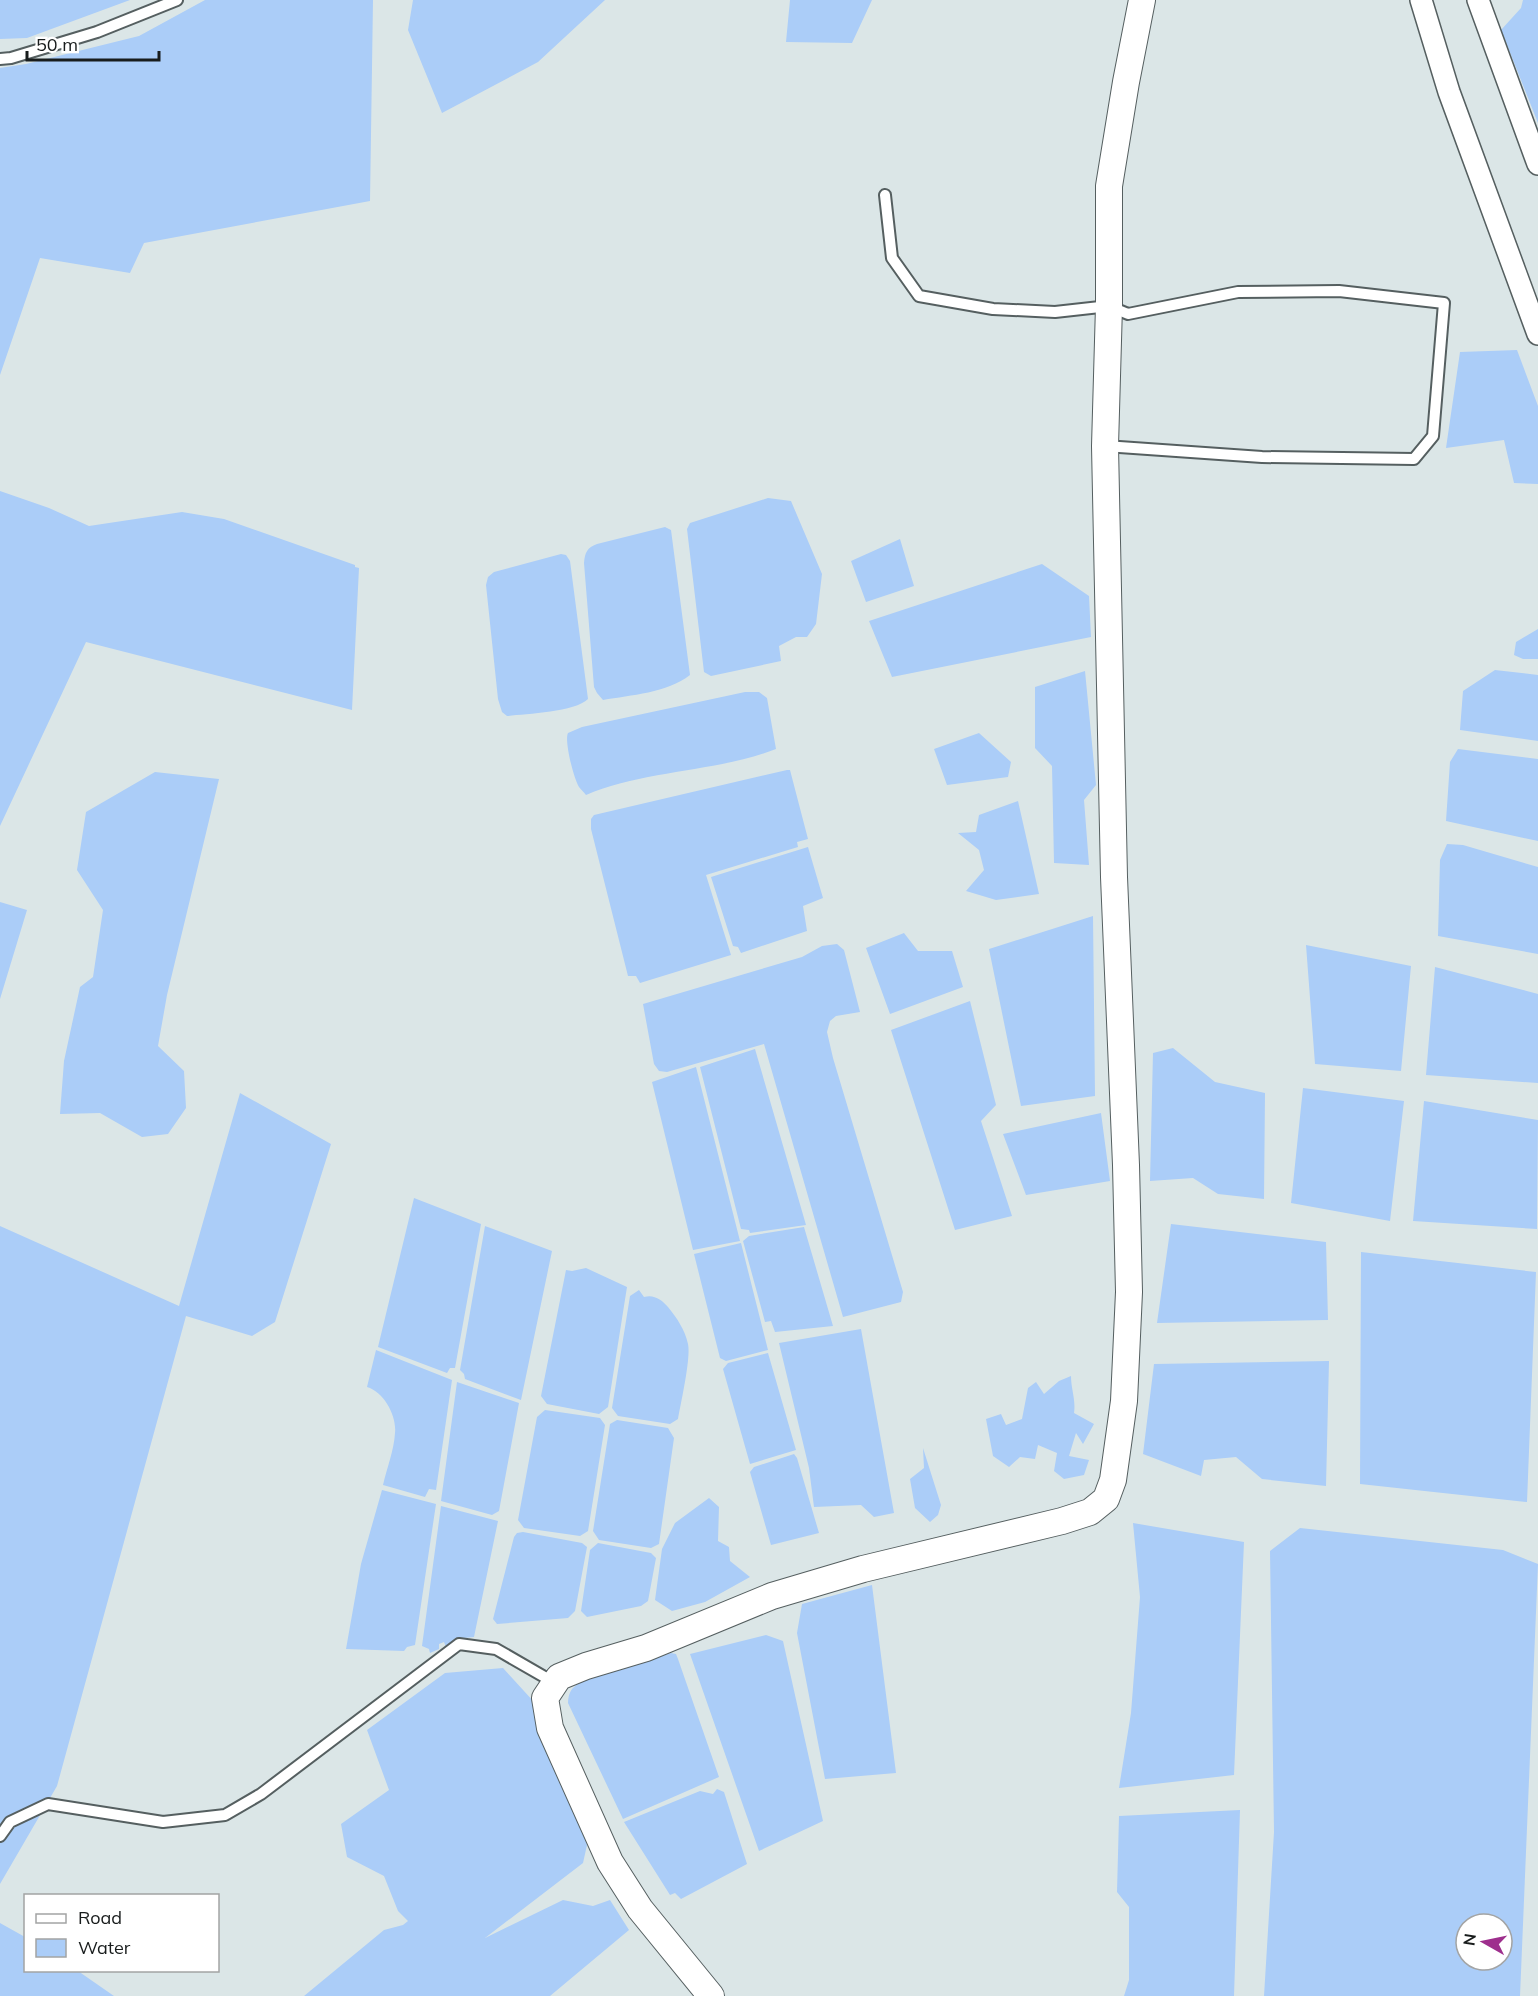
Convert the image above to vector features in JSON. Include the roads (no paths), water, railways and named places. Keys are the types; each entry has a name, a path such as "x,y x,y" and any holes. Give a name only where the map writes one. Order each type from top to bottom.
{"street":[{"path":"711,1996 640,1909 610,1862 550,1728 545,1698 555,1683 560,1677 586,1666 646,1648 772,1596 863,1569 1062,1521 1090,1512 1106,1499 1113,1480 1124,1401 1129,1292 1114,877 1105,446 1109,306 1109,186 1142,0"},
{"path":"1421,0 1449,92 1538,334"},
{"path":"1478,0 1538,164"}],"lane":[{"path":"0,59 11,58 97,32 177,0"},
{"path":"885,195 892,258 919,296 993,309 1055,312 1109,306 1128,314 1238,292 1339,291 1444,303 1433,435 1414,459 1262,457 1105,446"},
{"path":"0,1836 10,1822 48,1804 163,1822 225,1815 261,1794 459,1644 496,1648 555,1683"}],"water":[{"path":"0,0 130,0 27,38 0,39"},
{"path":"205,0 373,0 370,201 144,243 130,273 40,258 0,375 0,68 26,64 139,36"},
{"path":"413,0 605,0 538,62 442,113 408,30"},
{"path":"790,0 872,0 852,43 786,42"},
{"path":"1523,0 1538,0 1538,123 1501,30 1521,8"},
{"path":"1517,350 1538,406 1538,484 1514,483 1504,440 1446,448 1460,352"},
{"path":"0,491 49,508 89,526 182,512 224,519 355,565 359,568 352,710 86,642 0,826"},
{"path":"768,498 791,501 822,574 816,624 807,637 796,637 779,646 781,661 711,676 704,672 687,529 690,523"},
{"path":"665,527 671,530 690,675 660,690 603,700 594,687 584,563 586,553 597,544"},
{"path":"900,539 914,586 866,602 851,561"},
{"path":"561,554 566,555 570,561 588,699 561,710 507,716 502,712 498,699 486,585 488,577 494,572"},
{"path":"1042,564 1089,596 1091,637 892,677 869,621"},
{"path":"1538,629 1538,659 1523,659 1514,655 1516,642"},
{"path":"1495,670 1538,675 1538,741 1460,730 1463,691"},
{"path":"1085,671 1096,785 1084,800 1089,865 1054,863 1052,766 1035,748 1035,687"},
{"path":"745,692 759,692 767,698 776,749 730,762 632,780 586,795 579,787 570,760 567,744 568,733 582,727"},
{"path":"979,733 1011,762 1008,777 947,785 934,749"},
{"path":"1458,749 1538,759 1538,841 1446,821 1450,762"},
{"path":"790,770 808,839 797,842 798,847 706,875 731,955 640,983 636,976 628,976 591,829 591,819 594,815"},
{"path":"155,772 219,779 167,995 158,1046 184,1071 186,1108 168,1134 142,1137 100,1113 60,1114 64,1061 80,987 93,977 103,910 77,870 86,812"},
{"path":"1018,801 1039,894 996,900 966,891 984,870 979,850 958,833 976,832 979,815"},
{"path":"1447,844 1463,845 1538,867 1538,954 1438,936 1440,860"},
{"path":"808,847 823,898 803,906 807,931 741,953 738,947 733,946 711,877"},
{"path":"0,902 27,910 0,999"},
{"path":"1093,916 1095,1096 1021,1106 989,949"},
{"path":"904,933 918,951 952,951 963,987 890,1014 866,948"},
{"path":"837,944 844,950 860,1012 836,1016 830,1021 827,1032 903,1292 901,1302 843,1317 764,1044 667,1072 659,1071 654,1064 643,1004 802,957 822,946"},
{"path":"1306,945 1411,966 1401,1071 1315,1064"},
{"path":"1435,967 1538,994 1538,1083 1426,1075"},
{"path":"970,1001 996,1105 981,1121 1012,1216 955,1230 891,1030"},
{"path":"1173,1048 1215,1082 1265,1093 1264,1199 1218,1194 1193,1178 1150,1181 1153,1053"},
{"path":"755,1049 806,1225 750,1233 749,1230 741,1229 700,1067"},
{"path":"696,1067 740,1241 693,1250 652,1082"},
{"path":"1303,1088 1404,1101 1390,1221 1291,1203"},
{"path":"240,1093 331,1144 275,1322 252,1336 186,1316 57,1786 0,1884 0,1226 179,1306"},
{"path":"1424,1101 1538,1120 1537,1229 1413,1221"},
{"path":"1101,1113 1110,1181 1026,1195 1003,1134"},
{"path":"414,1198 481,1224 455,1368 450,1368 447,1373 378,1347"},
{"path":"1171,1224 1326,1242 1328,1320 1157,1323"},
{"path":"485,1226 552,1251 521,1400 465,1379 460,1370"},
{"path":"804,1227 833,1326 775,1332 771,1321 765,1322 743,1241 749,1236"},
{"path":"741,1243 768,1350 726,1361 720,1358 694,1254"},
{"path":"1361,1252 1536,1272 1527,1502 1360,1484"},
{"path":"586,1268 627,1287 608,1407 599,1414 547,1404 541,1396 566,1270"},
{"path":"639,1290 644,1297 658,1298 668,1307 680,1324 688,1344 687,1369 678,1419 670,1424 618,1416 612,1408 630,1296"},
{"path":"861,1329 894,1513 874,1517 861,1505 814,1507 809,1468 779,1343"},
{"path":"376,1350 452,1380 436,1490 429,1489 425,1497 383,1485 393,1446 395,1426 392,1412 384,1399 367,1387"},
{"path":"768,1353 796,1450 750,1464 723,1369 728,1363"},
{"path":"1329,1361 1326,1486 1262,1479 1236,1457 1204,1460 1201,1476 1143,1454 1154,1364"},
{"path":"1071,1376 1074,1413 1094,1424 1083,1444 1076,1433 1069,1456 1089,1460 1084,1475 1064,1479 1054,1471 1057,1453 1038,1445 1035,1459 1020,1457 1009,1467 993,1456 986,1419 1001,1414 1006,1425 1022,1419 1028,1388 1036,1382 1044,1394 1059,1381"},
{"path":"457,1382 519,1403 499,1511 492,1515 441,1501"},
{"path":"545,1410 600,1418 605,1425 588,1531 580,1536 524,1528 518,1520 537,1417"},
{"path":"617,1420 668,1428 674,1438 659,1544 651,1548 599,1540 593,1531 610,1424"},
{"path":"923,1448 941,1505 938,1515 930,1522 915,1508 910,1479 924,1468"},
{"path":"794,1454 819,1533 771,1545 750,1472 754,1467"},
{"path":"382,1490 436,1504 415,1645 407,1647 404,1651 346,1649 361,1564"},
{"path":"709,1498 719,1507 718,1541 729,1547 730,1561 750,1577 705,1602 672,1611 655,1600 662,1549 675,1523"},
{"path":"441,1506 498,1521 474,1637 464,1638 446,1647 444,1642 439,1644 439,1649 430,1653 429,1649 422,1646"},
{"path":"1133,1523 1244,1542 1234,1775 1119,1788 1131,1713 1140,1597"},
{"path":"1300,1528 1503,1550 1538,1564 1520,1996 1264,1996 1274,1832 1270,1551"},
{"path":"523,1532 582,1543 587,1547 575,1611 568,1618 497,1624 493,1619 514,1537 517,1533"},
{"path":"598,1543 651,1553 656,1558 648,1601 641,1606 587,1617 581,1611 590,1550"},
{"path":"872,1585 896,1773 825,1779 797,1633 802,1604"},
{"path":"766,1635 783,1641 823,1821 759,1851 690,1654"},
{"path":"671,1653 676,1654 678,1659 719,1777 623,1819 568,1703 569,1696 572,1689 591,1677"},
{"path":"503,1668 545,1714 587,1845 583,1863 485,1938 563,1900 593,1906 610,1900 629,1930 550,1996 304,1996 384,1930 403,1925 408,1921 398,1911 384,1876 347,1857 341,1824 389,1790 367,1730 445,1673"},
{"path":"717,1789 724,1792 747,1864 681,1899 675,1893 670,1895 624,1822 700,1791 713,1794"},
{"path":"1240,1810 1234,1996 1124,1996 1129,1980 1129,1907 1117,1892 1119,1816"},
{"path":"0,1923 24,1936 24,1972 79,1972 114,1996 0,1996"}]}
